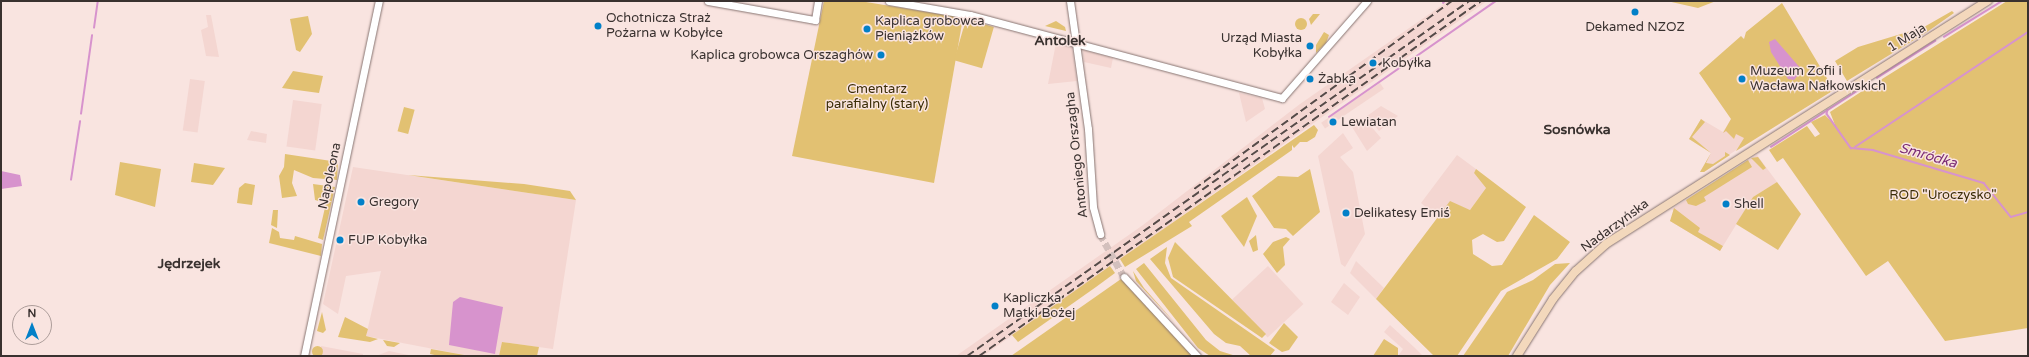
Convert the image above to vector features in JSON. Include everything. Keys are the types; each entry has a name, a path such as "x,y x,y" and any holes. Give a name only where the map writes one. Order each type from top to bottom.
{"main road":[{"name":"1 Maja","path":"1757,147 1988,1"},
{"name":"Nadarzyńska","path":"1517,356 1552,299 1595,253 1757,147"}],"street":[{"name":"Napoleona","path":"304,356 379,1"},
{"path":"708,1 815,20 818,1"},
{"path":"889,1 967,14 1286,98 1367,1"},
{"name":"Antoniego Orszagha","path":"1070,1 1089,135 1092,207 1100,234"},
{"path":"1124,278 1197,356"}],"shaded area":[{"path":"1448,1 1487,1 983,356 956,356 1143,225 1300,104"},
{"path":"206,15 211,15 219,57 206,56 201,30 208,27"},
{"path":"1775,39 1802,70 1794,80 1788,79 1771,52 1769,42"},
{"path":"1056,43 1072,47 1077,81 1048,84"},
{"path":"1083,50 1113,58 1111,68 1084,62"},
{"path":"190,79 205,81 198,133 183,130"},
{"path":"1380,83 1384,89 1325,129 1321,123"},
{"path":"1239,93 1262,98 1265,109 1246,122"},
{"path":"293,100 322,104 315,151 286,147"},
{"path":"1381,106 1398,116 1379,131 1367,116"},
{"path":"1364,118 1381,138 1367,151 1352,127"},
{"path":"1701,119 1723,132 1731,119 1748,142 1704,172 1700,172 1711,153 1689,139"},
{"path":"251,131 267,134 266,143 247,140"},
{"path":"1343,133 1353,148 1340,157 1353,172 1365,234 1345,267 1341,264 1318,156"},
{"path":"1457,155 1476,169 1474,173 1486,188 1470,210 1450,202 1438,218 1421,203"},
{"path":"1757,155 1777,182 1753,197 1720,251 1670,221 1675,214 1672,209"},
{"path":"353,167 576,200 553,349 503,342 499,356 470,356 366,336 381,271 346,276 338,314 323,304"},
{"path":"1,171 20,175 22,186 1,189"},
{"path":"1356,261 1384,288 1376,299 1350,273"},
{"path":"1268,266 1303,304 1268,337 1232,299"},
{"path":"1344,283 1360,297 1348,315 1331,302"},
{"path":"460,297 503,307 495,354 449,345 453,302"},
{"path":"1390,325 1423,356 1398,356 1403,349 1384,332"},
{"path":"321,346 363,354 363,356 318,356"},
{"path":"389,351 413,356 376,356"}],"green space":[{"name":"Cmentarz parafialny (stary)","path":"824,1 860,1 963,18 934,183 792,156"},
{"path":"1667,1 1716,1 1698,8"},
{"name":"ROD \"Uroczysko\"","path":"2007,1 2028,1 2028,328 1945,341 1888,261 1866,276 1783,158 1777,162 1769,150 1807,126 1815,137 1820,134 1811,122 1825,115 1835,125 1830,112 1867,88 1876,87 1882,79"},
{"path":"1782,3 1834,90 1736,151 1744,138 1736,134 1734,139 1726,131 1723,133 1731,119 1699,73 1741,36 1744,39 1746,32"},
{"path":"1952,11 1954,13 1927,32 1847,81 1835,61 1858,47 1924,27"},
{"path":"1313,14 1320,14 1311,25 1309,19"},
{"path":"308,16 312,34 300,52 296,50 290,19"},
{"path":"1301,18 1305,20 1307,24 1305,28 1301,30 1297,28 1295,24 1297,20"},
{"path":"966,19 994,27 982,68 954,60"},
{"path":"1056,21 1065,27 1066,31 1045,26"},
{"path":"1324,32 1329,35 1326,43 1316,53 1316,45"},
{"path":"293,71 323,76 319,93 282,88"},
{"path":"404,107 415,110 408,134 398,131"},
{"path":"1701,119 1705,122 1692,137 1711,153 1689,139"},
{"path":"1314,125 1318,130 1315,137 1307,142 1300,142 1294,148 1292,145 1292,150 1189,222 1192,226 1125,267 1120,259"},
{"path":"1725,152 1730,155 1704,172 1700,172 1711,153 1706,163 1713,164 1725,156"},
{"path":"285,154 338,162 337,180 313,178 294,170 292,183 297,196 282,198 279,176 284,167"},
{"path":"1758,157 1766,168 1763,170 1751,158"},
{"path":"1748,160 1752,167 1704,197 1706,201 1696,206 1688,204 1686,200"},
{"path":"120,162 161,169 155,207 115,195"},
{"path":"194,163 225,168 213,185 191,182"},
{"path":"1310,169 1320,212 1293,236 1286,229 1274,228 1252,196 1278,176 1298,177"},
{"path":"1476,169 1526,207 1504,241 1497,242 1483,234 1472,240 1473,254 1492,266 1502,265 1534,215 1570,242 1557,259 1501,291 1457,356 1434,356 1376,299 1450,201 1470,210 1486,188 1474,173"},
{"path":"408,175 524,184 570,191 576,200"},
{"path":"1777,182 1801,214 1778,250 1736,224 1753,197"},
{"path":"245,183 255,185 252,205 237,203 239,188"},
{"path":"313,184 335,187 323,240 318,238 326,203 315,200"},
{"path":"1247,197 1257,216 1244,247 1221,216"},
{"path":"1674,208 1700,228 1698,232 1723,246 1720,251 1670,221"},
{"path":"273,210 278,210 277,228 271,225"},
{"path":"272,228 279,232 280,238 294,240 295,236 322,244 321,256 269,243"},
{"path":"1256,235 1258,250 1253,252 1249,241"},
{"path":"1286,237 1290,239 1283,247 1285,265 1277,273 1263,254 1273,242"},
{"path":"1175,242 1266,334 1262,338 1173,277 1168,258"},
{"path":"1167,247 1165,263 1171,278 1275,350 1270,356 1251,356 1240,346 1226,343 1214,334 1150,259"},
{"path":"1144,263 1206,340 1220,351 1236,356 1210,356 1198,348 1136,269"},
{"path":"1570,263 1550,285 1508,356 1463,356 1507,292 1533,280 1555,264"},
{"path":"1110,266 1115,273 1018,342 1012,335"},
{"path":"1133,271 1144,288 1176,324 1136,281"},
{"path":"1121,279 1193,356 1011,356"},
{"path":"322,312 326,330 323,333 317,331"},
{"path":"345,317 368,329 366,336 378,339 370,342 338,337"},
{"path":"1284,323 1298,337 1289,350 1282,352 1269,343"},
{"path":"1384,339 1398,348 1398,356 1373,356"},
{"path":"383,340 400,343 394,347 387,346"},
{"path":"502,342 539,347 537,356 499,356"},
{"path":"317,345 321,347 323,351 321,355 317,357 313,355 311,351 313,347"},
{"path":"431,349 470,356 439,356 430,354"}],"waterway":[{"path":"94,28 98,1"},
{"path":"1329,117 1496,1"},
{"path":"1944,37 2002,1"},
{"path":"1855,147 2028,32"},
{"path":"81,114 92,36"},
{"path":"1877,78 1935,41"},
{"path":"1771,147 1868,84"},
{"name":"Smródka","path":"1828,110 1827,114 1851,148 1873,150 1984,183 2011,217 2028,212"},
{"path":"71,180 80,122"}],"tunnel":[{"path":"1100,234 1124,277"}],"railway":[{"path":"1194,189 1452,1"},
{"path":"967,356 1469,1"},
{"path":"979,356 1481,1"}],"place":[{"name":"Dekamed NZOZ","path":"1635,12"},
{"name":"Ochotnicza Straż Pożarna w Kobyłce","path":"598,26"},
{"name":"Kaplica grobowca Pieniążków","path":"867,29"},
{"name":"Urząd Miasta Kobyłka","path":"1310,46"},
{"name":"Kaplica grobowca Orszaghów","path":"881,55"},
{"name":"Kobyłka","path":"1373,63"},
{"name":"Żabka","path":"1310,79"},
{"name":"Muzeum Zofii i Wacława Nałkowskich","path":"1742,79"},
{"name":"Lewiatan","path":"1333,122"},
{"name":"Gregory","path":"361,202"},
{"name":"Shell","path":"1726,204"},
{"name":"Delikatesy Emiś","path":"1346,213"},
{"name":"FUP Kobyłka","path":"340,240"},
{"name":"Kapliczka Matki Bożej","path":"995,306"}],"district":[{"name":"Antolek","path":"1060,41"},
{"name":"Sosnówka","path":"1577,130"},
{"name":"Jędrzejek","path":"189,264"}]}
